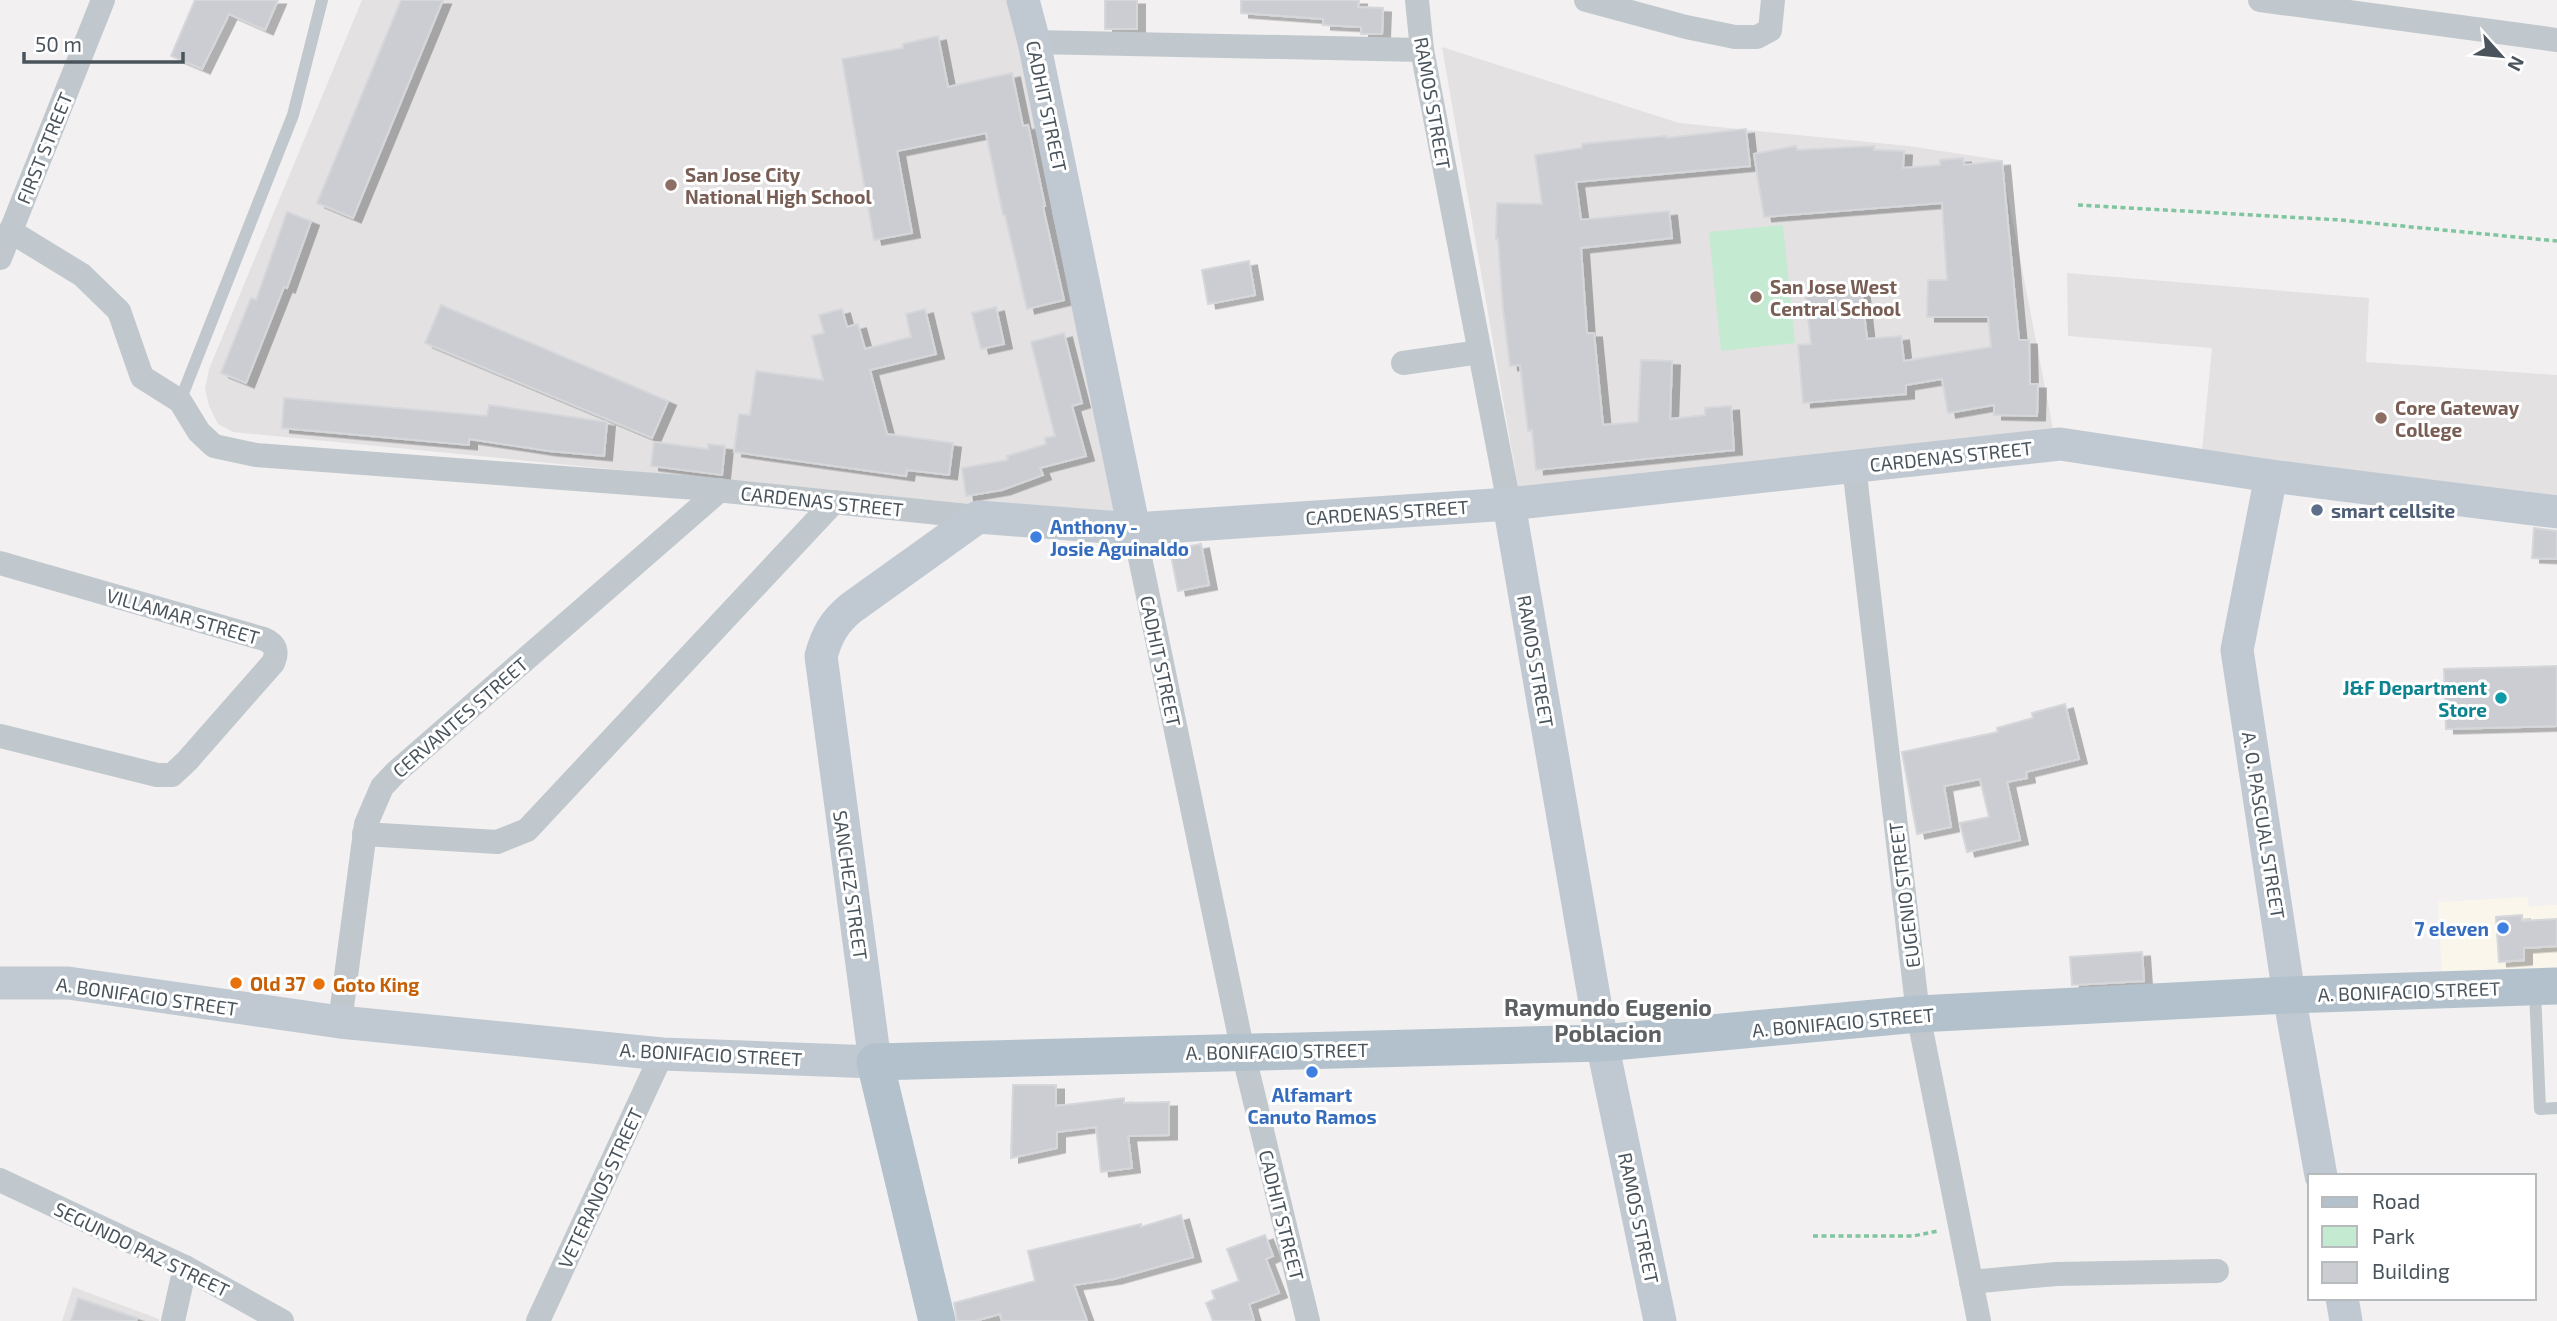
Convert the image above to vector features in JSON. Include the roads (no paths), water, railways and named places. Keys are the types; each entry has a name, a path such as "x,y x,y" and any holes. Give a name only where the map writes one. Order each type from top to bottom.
{"main road":[{"name":"A. BONIFACIO STREET","path":"875,1062 1602,1043 1919,1014 2289,995 2546,987"},
{"name":"SANCHEZ STREET","path":"875,1062 937,1321"}],"street":[{"name":"FIRST STREET","path":"0,258 103,0"},
{"name":"CADHIT STREET","path":"1023,0 1243,1052 1308,1321"},
{"name":"RAMOS STREET","path":"1417,0 1422,50 1509,504 1602,1043 1660,1321"},
{"path":"1596,1 1686,27 1735,37 1757,37 1770,30 1773,0"},
{"path":"2260,0 2557,40"},
{"path":"1034,43 1422,50"},
{"path":"10,231 82,275 120,311 142,377 180,401"},
{"path":"1403,363 1480,352"},
{"name":"CARDENAS STREET","path":"180,401 199,432 214,446 256,455 720,491 978,517 1134,529 1509,504 2060,444 2271,476 2557,512"},
{"name":"EUGENIO STREET","path":"1854,466 1919,1014 1979,1321"},
{"name":"A. O. PASCUAL STREET","path":"2271,476 2237,650 2289,995 2320,1174"},
{"name":"CERVANTES STREET","path":"340,1022 364,834 373,803 382,787 720,491"},
{"path":"364,834 497,842 527,830 834,502"},
{"name":"SANCHEZ STREET","path":"875,1062 821,656 827,636 838,619 978,517"},
{"name":"VILLAMAR STREET","path":"0,564 264,639 274,645 276,653 273,663 172,775 158,775 0,736"},
{"name":"A. BONIFACIO STREET","path":"0,983 68,983 340,1022 662,1054 875,1062"},
{"name":"VETERANOS STREET","path":"538,1321 662,1054"},
{"name":"SEGUNDO PAZ STREET","path":"0,1180 185,1267 282,1321"},
{"path":"173,1321 185,1267"},
{"path":"1971,1282 2056,1274 2217,1271"},
{"path":"2342,1300 2346,1321"}],"lane":[{"path":"180,401 293,115 322,0"},
{"path":"2546,987 2540,1109 2557,1108"}],"place":[{"name":"San Jose City National High School","path":"671,185"},
{"name":"San Jose West Central School","path":"1756,297"},
{"name":"Core Gateway College","path":"2381,418"},
{"name":"smart cellsite","path":"2317,510"},
{"name":"Anthony - Josie Aguinaldo","path":"1036,537"},
{"name":"J&F Department Store","path":"2501,698"},
{"name":"7 eleven","path":"2503,928"},
{"name":"Old 37","path":"236,983"},
{"name":"Goto King","path":"319,984"},
{"name":"Alfamart Canuto Ramos","path":"1312,1072"}],"district":[{"name":"Raymundo Eugenio Poblacion","path":"1608,1020"}]}
